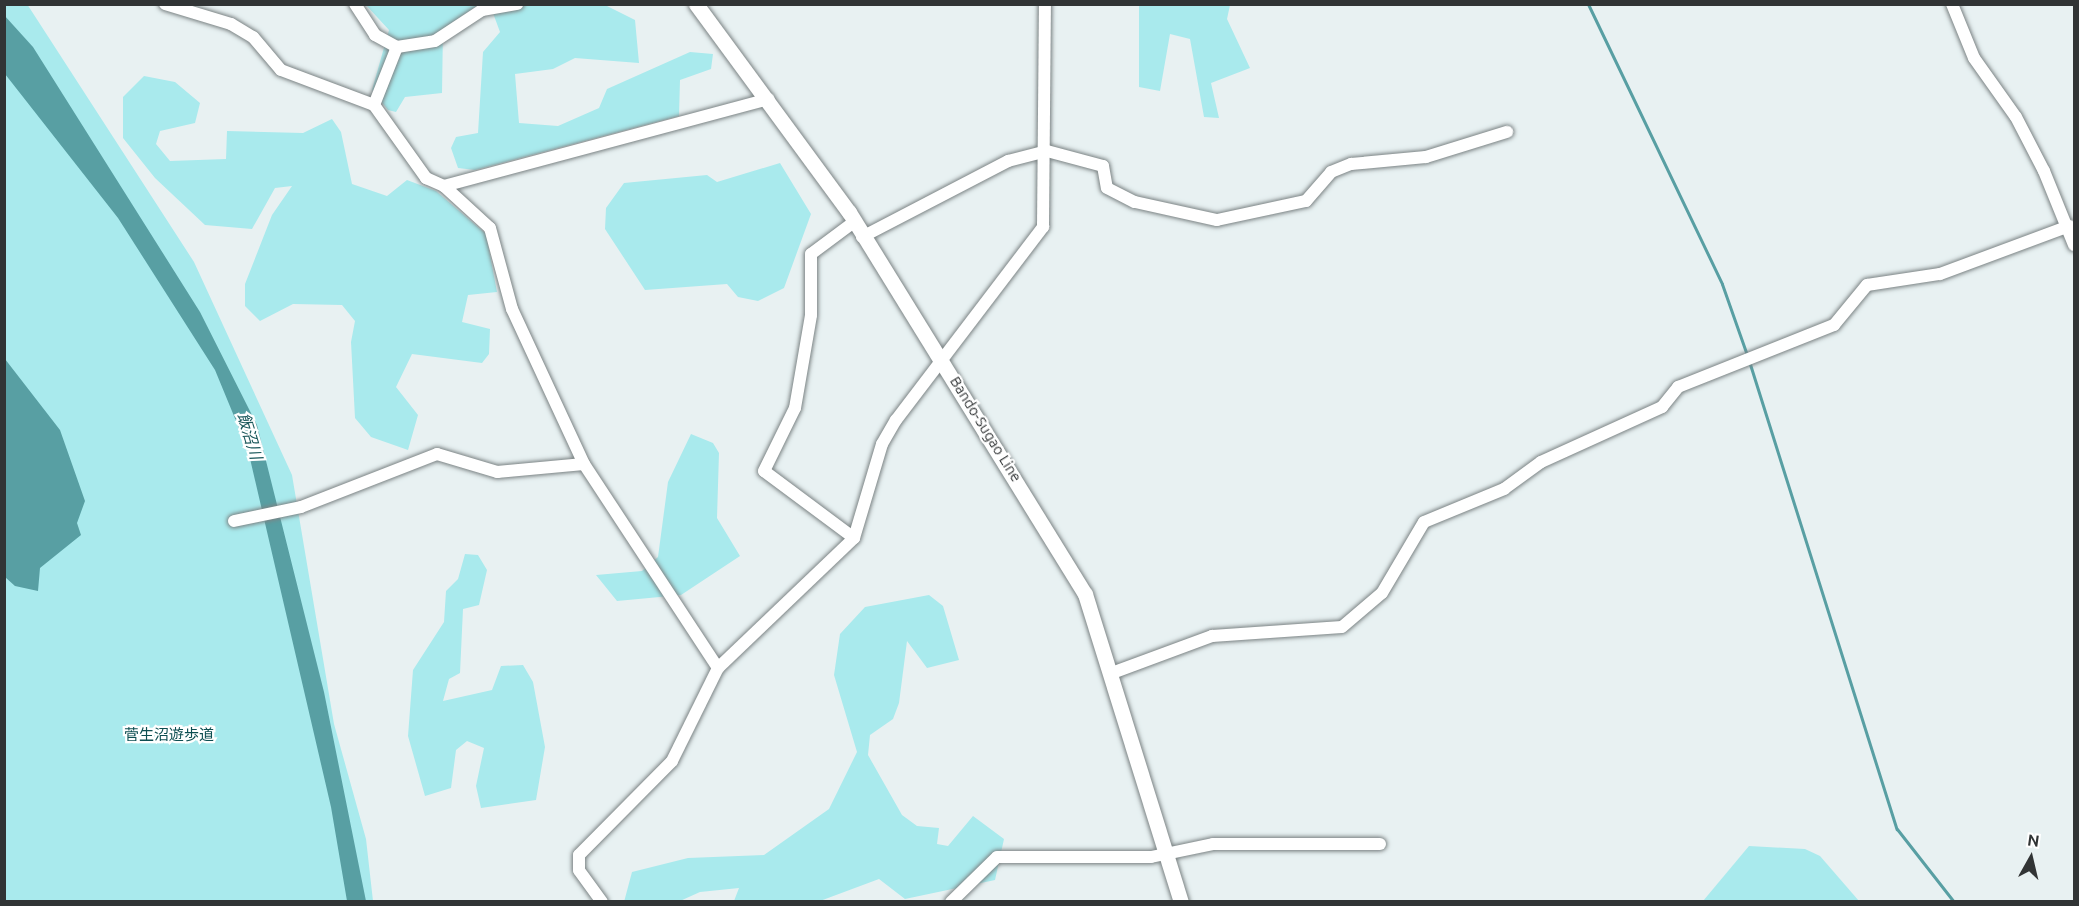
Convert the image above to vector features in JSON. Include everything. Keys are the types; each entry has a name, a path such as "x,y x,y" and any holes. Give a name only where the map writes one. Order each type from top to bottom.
{"main road":[{"name":"Bando-Sugao Line","path":"696,4 769,99 854,222 943,361 1085,594 1112,673 1181,902"}],"street":[{"path":"165,4 231,24 253,37 281,70 374,105 411,161 444,186 490,228 512,309 584,464 717,668"},
{"path":"355,4 375,35 397,47 435,40 482,10 517,4"},
{"path":"602,902 579,870 579,855 672,761 717,668 854,538 882,444 1038,237 1047,212 1045,4"},
{"path":"1952,4 1974,58 2016,117 2069,209 2069,226 2074,245"},
{"path":"374,105 397,47"},
{"path":"444,186 769,99"},
{"path":"862,237 1008,161 1047,151 1103,166 1107,188 1135,202 1217,220 1306,201 1332,172 1351,164 1437,155 1507,132"},
{"path":"854,222 811,254 811,315 795,408 764,471 854,538"},
{"path":"1112,673 1212,636 1342,627 1382,593 1424,522 1504,489 1541,462 1662,407 1678,387 1834,325 1867,285 1940,274 2069,226"},
{"path":"236,520 301,507 437,454 497,472 584,464"},
{"path":"951,902 997,857 1166,854 1213,844 1380,844"}],"green space":[{"name":"菅生沼遊歩道","path":"27,4 194,262 292,475 334,724 366,839 373,901 5,902 4,5"},
{"path":"366,5 478,5 443,29 442,93 405,97 396,112 388,110 372,90 389,30"},
{"path":"490,5 605,5 635,20 639,63 575,58 553,69 515,74 519,123 558,126 599,108 607,89 690,52 713,54 711,69 680,80 679,116 475,170 458,168 451,148 456,137 478,133 483,52 500,32"},
{"path":"1139,5 1230,5 1227,19 1250,68 1211,83 1219,118 1204,117 1190,39 1170,34 1160,91 1139,87"},
{"path":"144,76 175,82 200,103 195,123 160,131 156,144 170,161 226,159 227,131 303,133 332,119 341,132 352,184 387,196 407,180 436,191 486,234 497,292 468,295 462,322 490,329 489,354 482,363 412,354 396,387 418,415 408,450 371,437 355,418 351,342 355,321 342,305 293,304 260,321 245,306 245,284 272,215 292,186 275,188 252,229 205,225 155,178 123,138 123,97"},
{"path":"780,163 811,214 784,288 758,301 738,297 727,284 645,290 605,229 606,208 624,183 707,175 717,182"},
{"path":"691,434 713,443 719,453 717,518 740,556 681,595 617,601 596,575 642,571 658,557 668,482"},
{"path":"465,554 478,555 487,570 479,605 463,609 460,673 449,679 443,701 492,690 501,666 523,665 533,682 545,747 536,800 481,808 476,786 484,748 467,741 456,750 451,788 425,796 408,736 413,670 444,622 446,591 458,579"},
{"path":"929,595 943,606 959,660 927,668 907,641 899,703 893,719 870,735 868,755 902,815 917,826 939,828 937,844 948,846 973,816 1004,839 995,880 905,899 879,879 820,901 734,901 739,888 700,892 680,901 624,902 632,872 688,858 764,855 829,809 857,752 834,675 840,634 865,607"},
{"path":"1749,846 1805,849 1820,856 1859,901 1703,901"}],"water":[{"name":"飯沼川","path":"4,15 33,47 200,312 257,425 324,692 366,901 347,901 331,807 248,450 215,370 118,218 5,74"},
{"path":"5,359 60,430 85,501 77,523 81,535 40,568 38,591 15,586 5,577"}],"waterway":[{"path":"1588,4 1722,284 1747,355"},
{"path":"1749,361 1897,829 1954,902"}]}
